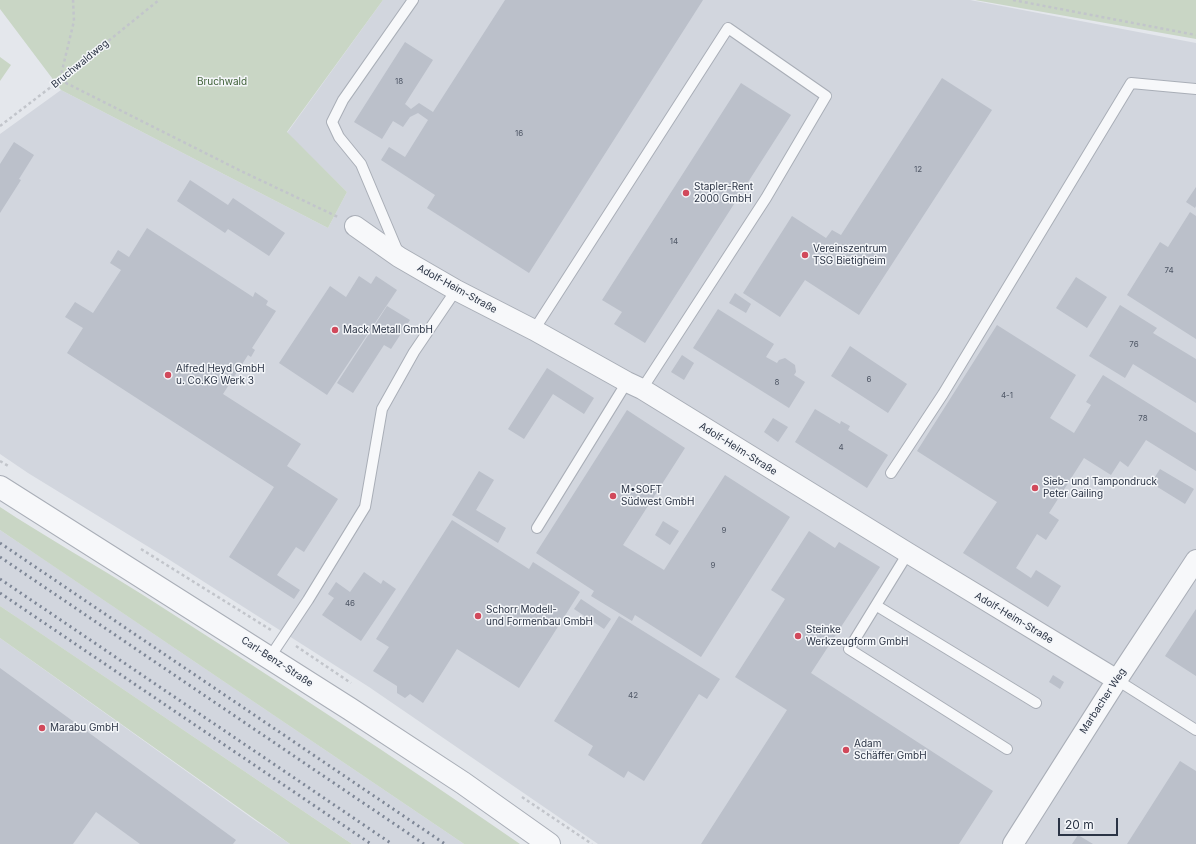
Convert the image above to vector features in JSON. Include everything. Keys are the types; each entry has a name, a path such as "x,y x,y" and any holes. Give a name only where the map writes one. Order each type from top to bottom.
{"street":[{"name":"Adolf-Heim-Straße","path":"355,226 400,257 456,290 534,330 635,385 1117,680"},
{"name":"Carl-Benz-Straße","path":"0,487 270,657 457,779 549,844"},
{"name":"Marbacher Weg","path":"1013,844 1117,680 1196,560"}],"lane":[{"path":"400,257 361,164 339,137 332,122 343,100 413,0"},
{"path":"534,330 728,28 826,96 766,198 537,528"},
{"path":"891,473 944,394 1131,83 1196,89"},
{"path":"270,657 308,600 365,507 382,409 414,352 456,290"},
{"path":"908,553 877,606 849,649 1007,749"},
{"path":"877,606 1036,704"},
{"path":"1117,680 1196,730"}],"path":[{"path":"73,0 74,21 60,80 241,171 355,226"},
{"name":"Bruchwaldweg","path":"0,126 60,80 159,0"},
{"path":"1014,0 1196,35"}],"shaded area":[{"path":"383,0 970,0 1196,43 1196,844 598,844 369,687 0,454 0,134 61,90 328,228 347,192 287,133"},
{"path":"0,530 464,844 352,844 0,606"},
{"path":"0,638 253,819 290,844 0,844"}],"green space":[{"name":"Bruchwald","path":"0,0 383,0 287,132 347,192 328,228 61,90 0,9"},
{"path":"975,0 1196,0 1196,39"},
{"path":"0,57 11,65 0,81"},
{"path":"0,507 238,656 380,749 520,844 464,844 0,530"},
{"path":"0,606 352,844 290,844 0,638"}],"building":[{"path":"505,0 703,0 529,273 427,208 435,195 381,160 389,147 405,157 428,120 418,113 410,117 403,127 393,121 382,139 354,122 405,42 433,60 405,104 411,109 419,103 433,112"},
{"path":"942,78 992,110 859,315 805,280 780,317 743,293 792,216 826,238 832,230 841,235"},
{"path":"741,83 791,115 645,343 614,324 622,312 602,300"},
{"path":"14,142 34,155 19,179 21,180 0,213 0,164"},
{"path":"190,180 228,205 233,198 285,233 269,256 228,229 225,233 177,201"},
{"path":"1196,187 1196,206 1195,208 1186,202"},
{"path":"1190,212 1196,216 1196,339 1127,295 1160,242 1168,247"},
{"name":"Alfred Heyd GmbH u. Co.KG Werk 3","path":"147,228 253,297 255,292 268,301 266,305 276,311 252,348 255,350 251,357 248,355 223,394 301,444 287,466 338,499 304,552 296,547 277,575 300,590 294,599 229,557 274,487 67,353 83,328 65,317 75,302 93,313 121,270 110,263 118,250 129,257"},
{"name":"Mack Metall GmbH","path":"359,276 371,284 376,276 397,290 327,395 279,363 330,286 346,297"},
{"path":"1076,277 1107,297 1087,328 1056,308"},
{"path":"735,293 751,304 746,313 729,303"},
{"path":"1120,305 1157,328 1153,333 1196,359 1196,403 1133,364 1125,378 1089,356"},
{"path":"387,306 410,320 391,349 384,345 353,393 337,383"},
{"path":"718,309 774,344 766,357 777,363 779,360 785,358 795,365 796,372 794,375 805,382 789,408 693,348"},
{"path":"997,325 1076,375 1050,418 1074,433 1091,405 1086,402 1103,375 1196,433 1196,471 1146,440 1128,467 1120,461 1111,475 1084,458 1049,513 1059,520 1046,540 1037,534 1016,568 1031,578 1036,570 1061,586 1048,607 963,553 997,502 917,451"},
{"path":"850,346 907,384 888,413 831,376"},
{"path":"682,355 694,363 684,380 671,372"},
{"path":"547,368 594,398 584,414 553,394 524,439 508,429"},
{"path":"815,409 840,424 841,421 850,426 848,430 888,455 867,488 795,442"},
{"path":"627,410 685,448 623,545 664,570 725,475 790,517 701,657 635,615 632,621 591,596 594,591 536,553"},
{"path":"773,418 788,427 778,442 764,432"},
{"path":"1160,469 1194,489 1185,504 1151,483"},
{"path":"479,471 494,480 476,510 506,528 498,543 452,515"},
{"name":"Schorr Modell- und Formenbau GmbH","path":"452,520 529,569 533,562 580,592 519,688 457,649 423,703 410,694 405,698 397,693 397,686 373,671 389,647 376,639"},
{"path":"663,521 679,531 670,545 655,535"},
{"name":"Adam Schäffer GmbH","path":"809,531 835,548 839,542 880,567 811,673 993,791 959,844 701,844 787,710 735,677 785,599 771,590"},
{"path":"364,572 381,584 383,580 396,589 361,641 322,615 334,598 328,594 336,582 350,592"},
{"path":"581,599 611,619 604,629 574,609"},
{"path":"1196,609 1196,676 1165,656"},
{"path":"619,616 720,679 707,699 699,694 644,781 628,771 624,778 588,755 593,746 554,721"},
{"name":"Marabu GmbH","path":"0,668 236,840 233,844 140,844 96,812 73,844 0,844"},
{"path":"1053,675 1064,682 1060,689 1049,682"},
{"path":"1180,761 1196,771 1196,844 1127,844"},
{"path":"1078,835 1093,844 1072,844"}],"railway":[{"path":"0,543 445,844"},
{"path":"0,557 424,844"},
{"path":"0,579 392,844"},
{"path":"0,593 371,844"}],"place":[{"name":"Stapler-Rent 2000 GmbH","path":"686,193"},
{"name":"Vereinszentrum TSG Bietigheim","path":"805,255"},
{"name":"Mack Metall GmbH","path":"335,330"},
{"name":"Alfred Heyd GmbH u. Co.KG Werk 3","path":"168,375"},
{"name":"Sieb- und Tampondruck Peter Gailing","path":"1035,488"},
{"name":"M•SOFT Südwest GmbH","path":"613,496"},
{"name":"Schorr Modell- und Formenbau GmbH","path":"478,616"},
{"name":"Steinke Werkzeugform GmbH","path":"798,636"},
{"name":"Marabu GmbH","path":"42,728"},
{"name":"Adam Schäffer GmbH","path":"846,750"}]}
